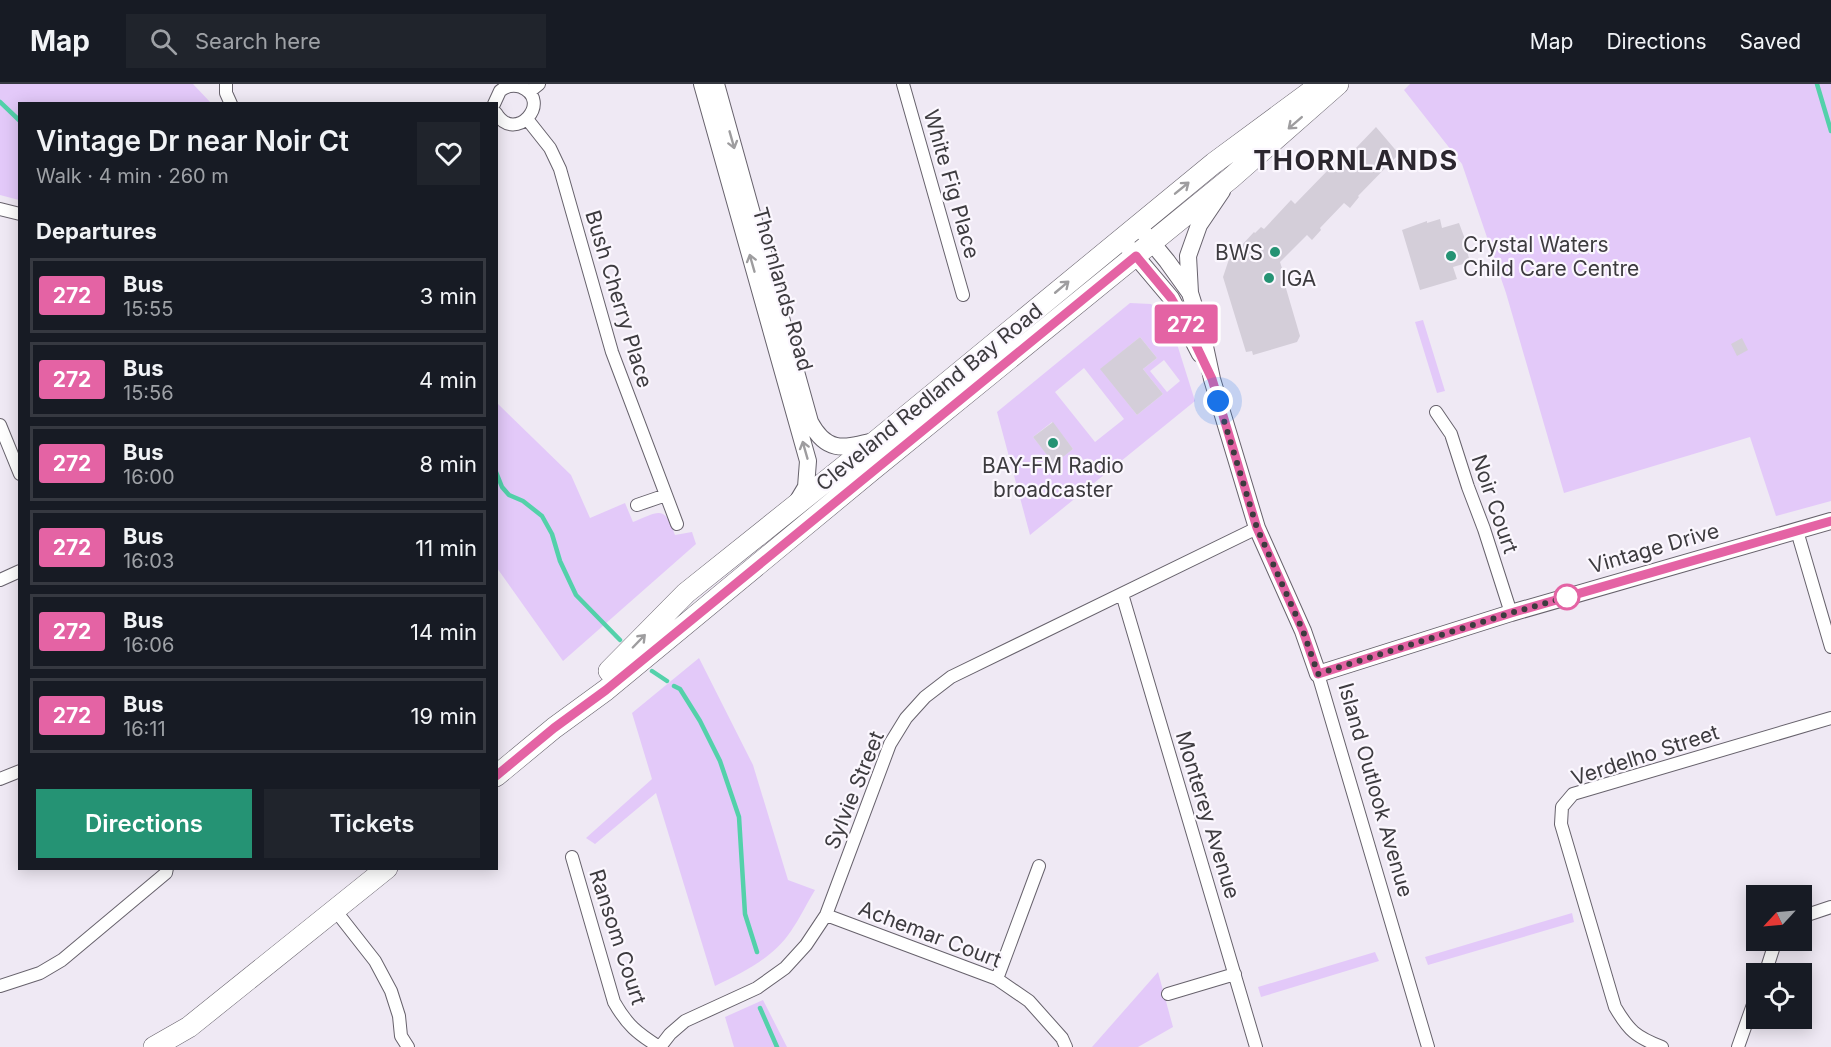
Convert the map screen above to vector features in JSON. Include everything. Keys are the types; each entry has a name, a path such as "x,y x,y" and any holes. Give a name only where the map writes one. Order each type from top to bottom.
{"highway":[{"name":"Cleveland Redland Bay Road","path":"554,728 686,593 876,441 1214,163 1321,84"},
{"name":"Cleveland Redland Bay Road","path":"498,774 554,728 606,690 1231,178 1338,84"},
{"path":"686,593 693,603 701,602 745,565 789,538"},
{"path":"154,1047 189,1027 385,870"}],"street":[{"path":"226,84 226,93 230,102"},
{"name":"Thornlands Road","path":"702,84 808,461 806,487 796,506"},
{"name":"Thornlands Road","path":"716,84 810,422 818,437 831,445 846,448 876,441"},
{"name":"White Fig Place","path":"903,84 963,295"},
{"path":"496,102 504,86 518,85 534,88 534,103 527,119 516,124 503,121 498,117"},
{"name":"Bush Cherry Place","path":"527,119 550,148 560,169 612,352 677,524"},
{"path":"1190,293 1188,256 1198,225 1231,178"},
{"path":"0,209 18,214"},
{"name":"Island Outlook Avenue","path":"1129,232 1190,293 1201,328 1212,379 1257,528 1303,631 1318,674 1428,1047"},
{"name":"Island Outlook Avenue","path":"1144,249 1184,320 1212,379"},
{"name":"Noir Court","path":"1436,412 1451,434 1511,613"},
{"path":"0,425 18,469"},
{"path":"637,506 666,495"},
{"name":"Vintage Drive","path":"1318,674 1511,613 1831,521"},
{"name":"Sylvie Street","path":"659,1047 685,1021 757,988 784,968 806,945 826,915 890,744 906,718 925,697 951,677 1257,528"},
{"path":"1797,531 1831,647"},
{"path":"0,580 18,573"},
{"name":"Monterey Avenue","path":"1122,594 1256,1047"},
{"name":"Verdelho Street","path":"1662,1047 1644,1040 1626,1026 1615,1007 1561,824 1562,807 1573,794 1831,718"},
{"path":"0,779 18,772"},
{"name":"Ransom Court","path":"572,857 614,1002 624,1020 640,1035 659,1047"},
{"path":"997,979 1039,867"},
{"path":"0,986 40,973 62,960 166,873 167,870"},
{"path":"1812,913 1831,907"},
{"path":"335,910 375,961 391,991 399,1016 401,1036 408,1047"},
{"name":"Achemar Court","path":"826,915 997,979 1029,1001 1057,1032 1066,1047"},
{"path":"1168,994 1235,974"},
{"path":"1738,1047 1746,1024"},
{"path":"392,1047 401,1036"}],"shaded area":[{"path":"0,84 193,84 210,102 18,102 18,200 0,195"},
{"path":"1410,84 1831,84 1831,501 1776,516 1750,437 1564,493 1506,293 1462,164 1404,90"},
{"path":"1130,303 1151,304 1171,325 1195,401 1030,535 997,412","holes":["1140,337 1157,358 1143,369 1163,394 1137,415 1101,369","1164,360 1180,381 1167,392 1150,371","1084,368 1124,419 1095,442 1055,392","1052,422 1073,449 1054,463 1033,437"]},
{"path":"1423,320 1445,391 1437,393 1415,322"},
{"path":"498,404 571,475 590,518 625,503 633,522 660,513 667,518 675,535 692,532 696,544 563,661 498,569"},
{"path":"699,658 753,765 788,880 815,890 791,931 776,949 747,970 715,986 656,793 595,844 586,838 652,779 632,713"},
{"path":"1572,913 1574,922 1428,965 1425,957"},
{"path":"1375,952 1379,961 1261,997 1258,987"},
{"path":"1158,972 1173,1027 1138,1047 1092,1047"},
{"path":"763,1000 787,1047 734,1047 725,1017"}],"building":[{"path":"1376,127 1399,154 1358,196 1350,208 1344,203 1312,240 1307,235 1280,262 1300,336 1297,342 1253,355 1252,351 1246,352 1223,277 1229,259 1254,232 1261,227 1264,229 1291,200 1295,204 1329,169 1333,172"},
{"path":"1440,219 1442,228 1459,223 1469,250 1467,251 1470,262 1453,267 1457,279 1420,290 1402,230"},
{"path":"1140,337 1157,358 1143,369 1163,394 1137,415 1100,369"},
{"path":"1742,338 1748,350 1737,356 1731,344"},
{"name":"BAY-FM Radio broadcaster","path":"1053,422 1073,449 1054,464 1033,437"}],"waterway":[{"path":"1817,84 1831,131"},
{"path":"0,102 18,119"},
{"path":"498,477 502,487 509,495 523,501 542,516 552,534 560,561 576,595 620,640"},
{"path":"652,671 667,681"},
{"path":"674,686 680,689 700,721 720,761 739,817 745,914 757,952"},
{"path":"760,1008 777,1047"}],"bus line":[{"name":"272","path":"498,774 554,728 606,690 1136,256 1171,298 1212,379 1257,528 1303,631 1318,674 1511,613 1831,521"}],"place":[{"name":"BWS","path":"1275,252"},
{"name":"Crystal Waters Child Care Centre","path":"1451,256"},
{"name":"IGA","path":"1269,278"},
{"name":"BAY-FM Radio broadcaster","path":"1053,443"}],"district":[{"name":"THORNLANDS","path":"1356,160"}],"route":[{"path":"1218,401 1257,528 1303,631 1318,674 1577,594 1567,597"}]}
